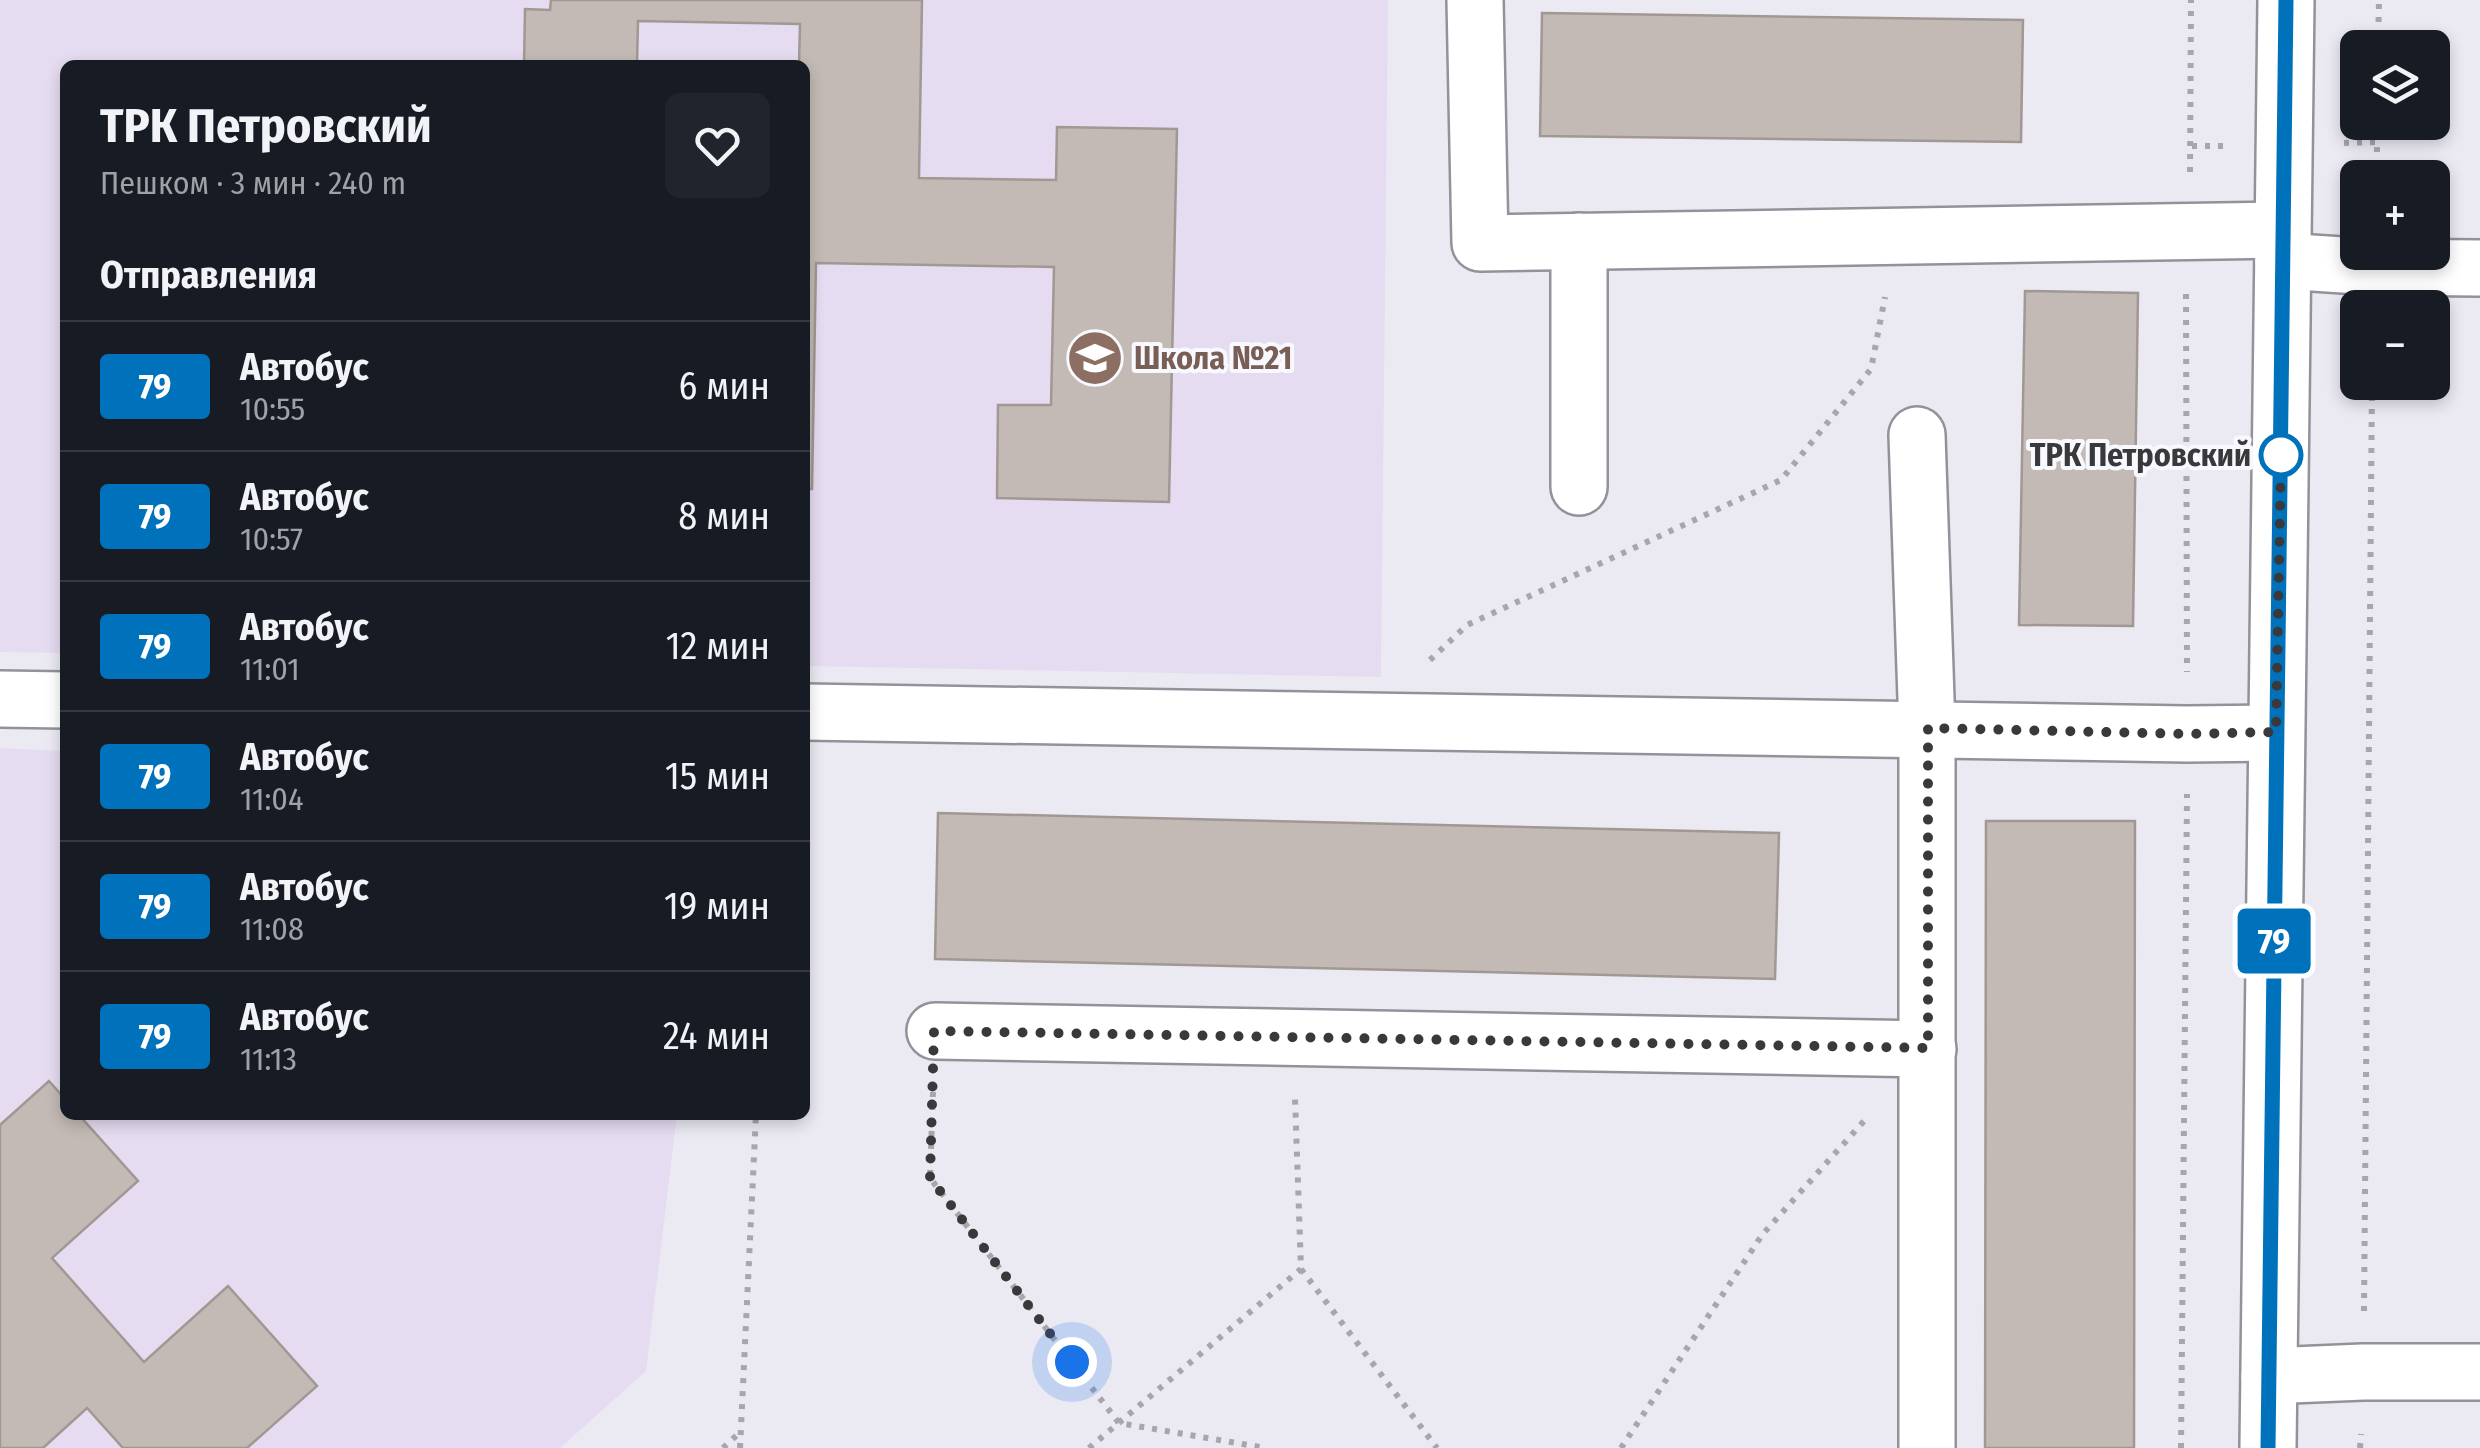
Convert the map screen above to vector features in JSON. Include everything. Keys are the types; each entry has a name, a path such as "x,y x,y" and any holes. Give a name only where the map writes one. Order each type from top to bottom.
{"street":[{"path":"1475,0 1480,243 1897,236 2282,246 2373,267 2480,268"},
{"path":"2268,1448 2286,0"},
{"path":"1579,487 1580,241"},
{"path":"1918,435 1928,728 1927,1448"},
{"path":"0,700 60,700"},
{"path":"810,712 2188,734 2276,732"},
{"path":"934,1031 1928,1048"},
{"path":"2269,1376 2480,1372"}],"path":[{"path":"2378,0 2378,30"},
{"path":"1368,720 1466,625 1782,480 1870,370 1897,236"},
{"path":"2360,1448 2364,1372 2372,400"},
{"path":"934,1031 930,1178 1119,1423 1266,1448"},
{"path":"1293,1037 1301,1269 1437,1448"},
{"path":"740,1448 756,1120"},
{"path":"1620,1448 1762,1235 1864,1120"},
{"path":"1089,1448 1301,1269"},
{"path":"722,1448 738,1434"}],"shaded area":[{"name":"Школа №21","path":"0,0 1388,0 1381,677 810,666 810,60 60,60 60,653 0,652"},
{"path":"0,748 60,751 60,1120 676,1120 646,1371 560,1448 0,1448"}],"building":[{"path":"551,0 922,0 919,178 1056,180 1057,127 1177,129 1169,502 997,498 998,405 1051,405 1054,267 816,263 810,489 810,60 799,60 800,24 638,21 637,60 524,60 525,9 550,10"},
{"path":"1542,13 2023,20 2021,142 1540,136"},
{"path":"2025,291 2138,293 2133,626 2019,625"},
{"path":"938,813 1779,833 1775,979 935,959"},
{"path":"1986,821 2135,821 2134,1448 1985,1448"},
{"path":"49,1081 60,1093 60,1120 83,1120 138,1181 52,1258 144,1362 228,1286 317,1386 247,1448 123,1448 87,1408 43,1448 0,1448 0,1125"}],"bus line":[{"name":"79","path":"2268,1448 2286,0"}],"place":[{"name":"Школа №21","path":"1095,358"},
{"name":"ТРК Петровский","path":"2281,455"}],"route":[{"path":"1072,1362 930,1178 934,1031 1928,1048 1928,728 2188,734 2276,732 2281,455"}]}
